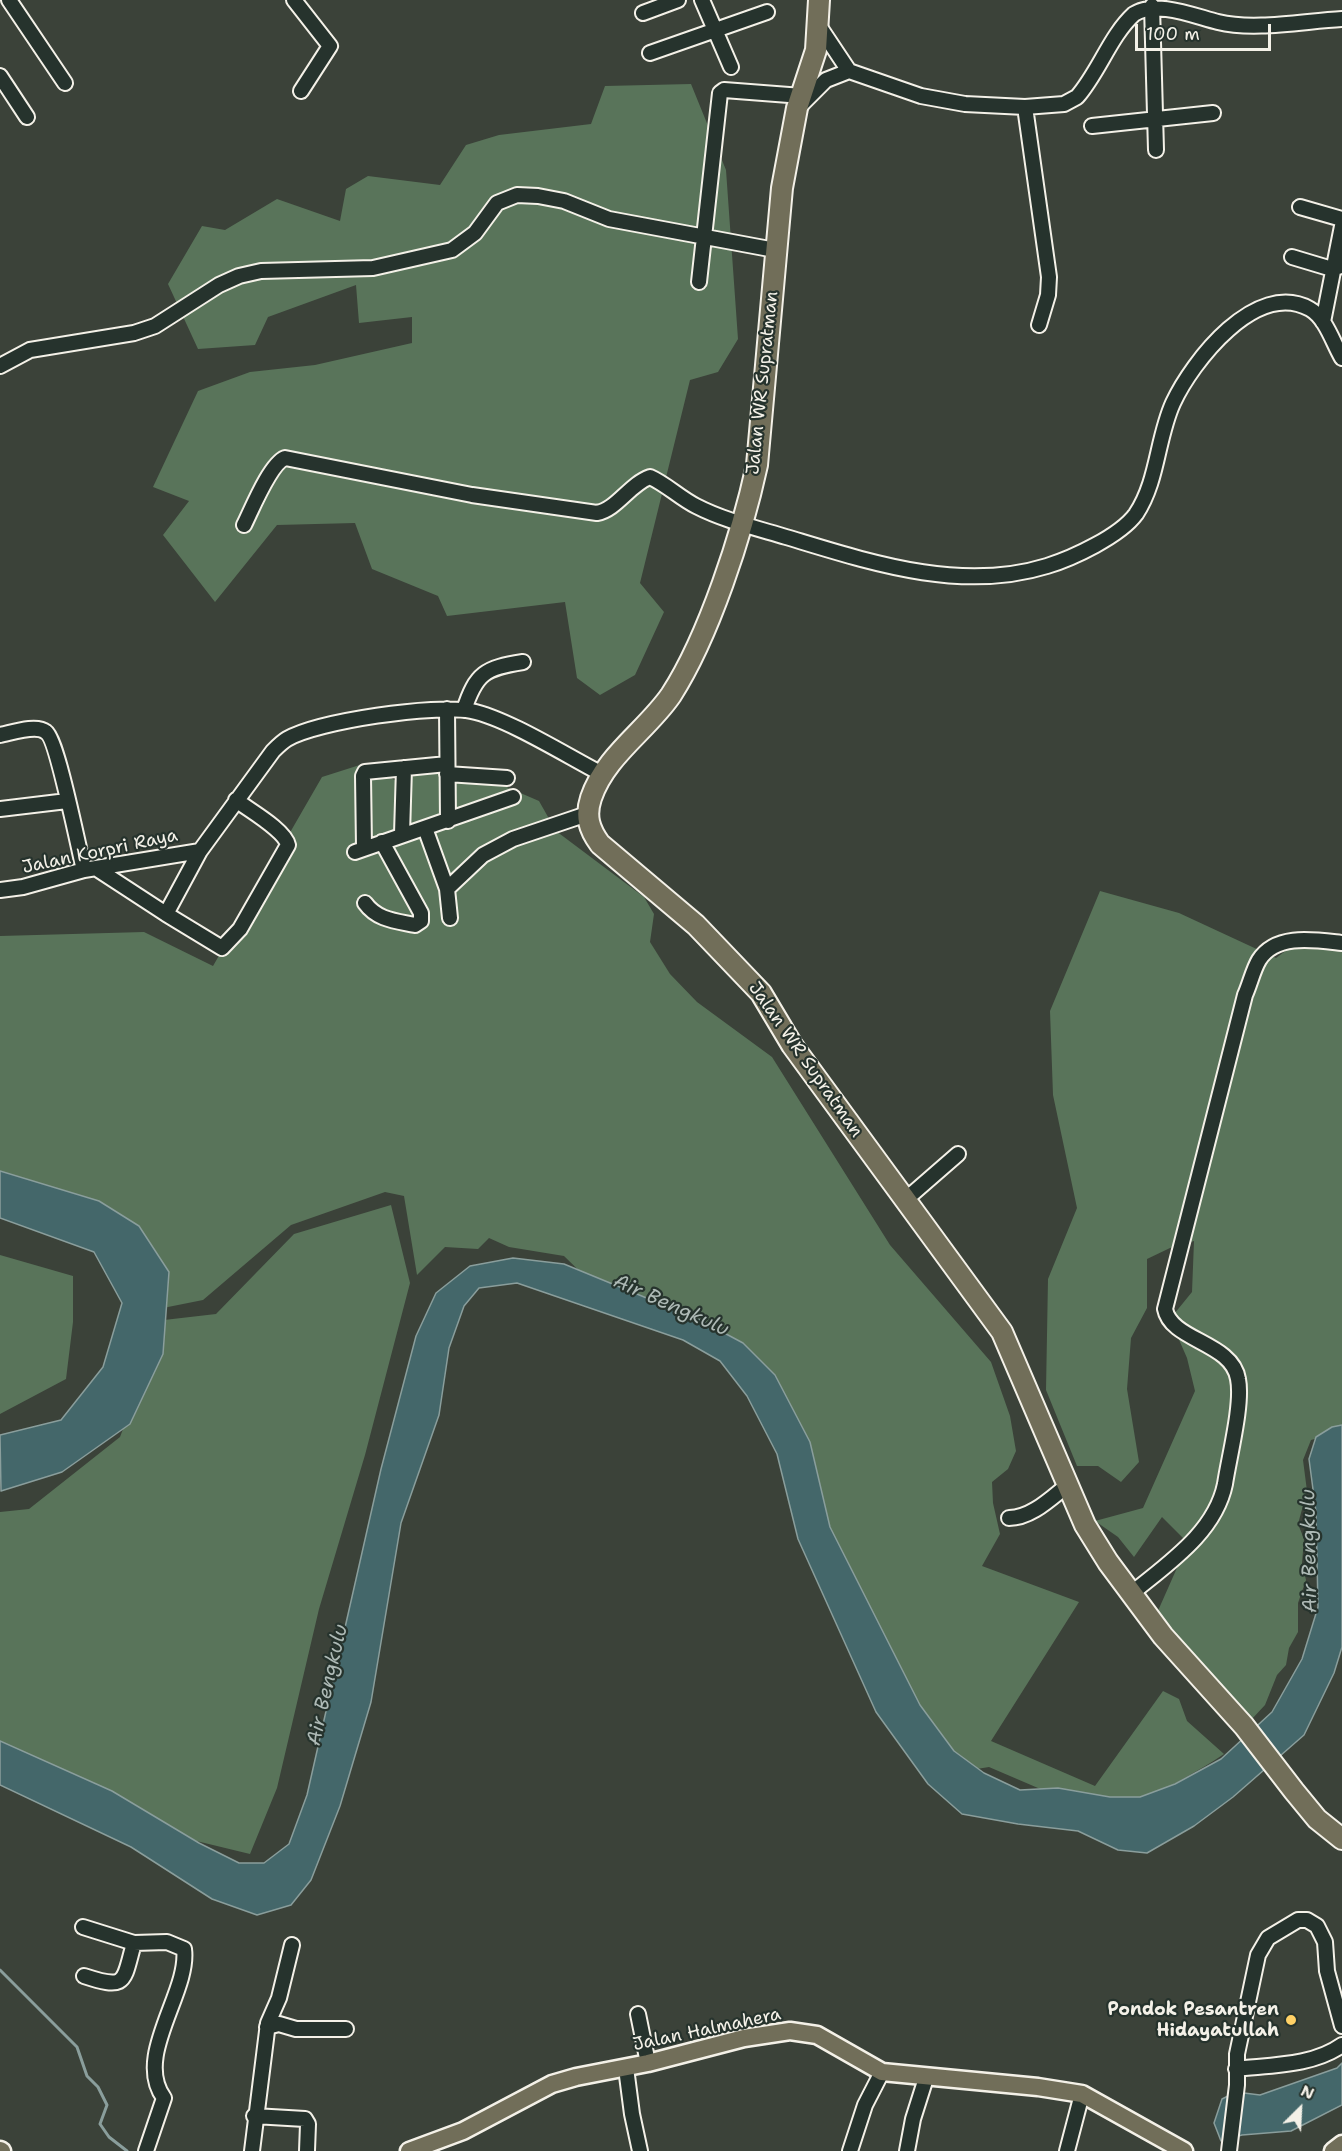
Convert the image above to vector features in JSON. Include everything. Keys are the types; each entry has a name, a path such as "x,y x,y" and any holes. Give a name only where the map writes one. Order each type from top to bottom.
{"highway":[{"name":"Jalan WR Supratman","path":"819,0 819,26 812,70 800,102 787,152 775,250 757,465 717,598 684,671 659,712 602,774 587,814 592,833 600,844 696,925 761,993 792,1045 1002,1332 1095,1543 1163,1636 1244,1726 1317,1819 1342,1839"}],"main road":[{"name":"Jalan Halmahera","path":"416,2150 463,2131 552,2084 648,2063 762,2034 801,2031 817,2035 882,2072 1038,2087 1082,2094 1120,2113 1176,2149"},
{"path":"1333,2151 1342,2144"}],"street":[{"path":"9,0 65,83"},
{"path":"294,0 330,46 301,91"},
{"path":"643,13 678,0"},
{"path":"702,0 731,68"},
{"path":"819,26 849,71 944,101 1025,107 1064,104 1077,97 1127,22 1143,8 1152,6 1242,25 1342,19"},
{"path":"1152,6 1156,150"},
{"path":"651,53 767,12"},
{"path":"699,282 721,91 800,102 826,80 849,71"},
{"path":"0,76 27,117"},
{"path":"1025,107 1049,277 1048,295 1039,325"},
{"path":"1092,126 1213,113"},
{"path":"0,366 30,350 134,333 155,326 239,276 261,271 373,268 452,250 475,233 498,203 517,195 564,201 609,219 775,250"},
{"path":"1300,207 1342,219"},
{"path":"1323,322 1337,267 1342,226"},
{"path":"1292,256 1337,267"},
{"path":"244,525 278,463 285,458 449,491 597,513 603,512 624,493 650,477 696,506 740,523 853,557 937,575 979,578 1020,573 1048,566 1118,531 1135,514 1148,489 1172,406 1183,382 1214,342 1256,310 1286,303 1310,309 1323,322 1342,358"},
{"path":"464,710 478,677 499,666 523,662"},
{"path":"447,709 448,821"},
{"name":"Jalan Korpri Raya","path":"0,890 23,887 90,870 200,850 273,750 292,736 342,721 447,709 464,710 490,717 602,774"},
{"path":"0,735 32,730 45,731 57,754 67,801 90,870 222,948 240,929 288,845 287,839 280,832 236,800"},
{"path":"402,834 404,768"},
{"path":"507,778 447,769 404,768 364,773 359,849 448,821 513,797"},
{"path":"0,809 67,801"},
{"path":"447,889 483,855 513,839 587,814"},
{"path":"425,828 447,889 450,918"},
{"path":"365,903 371,911 384,919 415,925 421,921 421,913 382,842"},
{"path":"166,914 200,850"},
{"path":"1131,1594 1188,1546 1209,1520 1222,1498 1225,1484 1239,1395 1238,1377 1228,1359 1171,1324 1165,1309 1245,995 1258,961 1272,948 1286,942 1302,940 1342,943"},
{"path":"904,1201 958,1154"},
{"path":"1010,1518 1020,1518 1069,1484"},
{"path":"1229,2148 1237,2085 1237,2054 1262,1945 1280,1929 1298,1920 1312,1922 1321,1931 1325,1942 1327,1971 1342,2026"},
{"path":"83,1927 134,1943 167,1942 181,1946 184,1953 183,1967 159,2037 155,2080 158,2091 164,2098 146,2151"},
{"path":"84,1976 108,1984 120,1982 125,1977 134,1943"},
{"path":"252,2151 254,2116 267,2026 279,1998 292,1945"},
{"path":"639,2014 648,2063"},
{"path":"267,2026 279,2024 296,2029 346,2029"},
{"path":"1236,2069 1291,2063 1326,2054 1342,2045"},
{"path":"626,2068 640,2151"},
{"path":"850,2151 865,2104 882,2072"},
{"path":"907,2151 913,2120 926,2078"},
{"path":"1067,2151 1082,2094"},
{"path":"254,2116 308,2121 307,2151"}],"green space":[{"path":"691,84 726,170 738,339 718,372 690,380 640,583 664,612 635,675 600,695 577,678 565,602 447,616 438,596 372,569 355,523 277,525 215,602 163,535 189,501 153,487 198,391 250,372 315,365 412,343 412,317 359,323 356,285 268,317 255,345 198,349 168,284 202,226 225,230 277,199 340,221 346,189 368,176 440,185 466,145 499,135 591,124 605,86"},
{"path":"366,763 398,782 439,766 502,785 539,801 556,831 644,897 654,914 650,942 670,974 697,1002 772,1057 890,1245 991,1362 1010,1416 1016,1451 1008,1469 992,1482 993,1503 1000,1534 982,1566 1079,1602 991,1741 1095,1786 1163,1691 1179,1699 1187,1721 1224,1754 1138,1806 1045,1791 989,1767 958,1772 932,1739 725,1337 701,1320 662,1303 606,1297 564,1256 509,1247 489,1238 478,1249 445,1247 417,1275 404,1196 385,1192 291,1225 203,1300 158,1309 156,1253 0,1173 0,936 144,932 213,966 322,777"},
{"path":"1100,891 1179,913 1276,958 1303,938 1342,936 1342,1431 1311,1440 1303,1460 1307,1491 1298,1524 1304,1539 1302,1563 1306,1580 1298,1603 1298,1632 1289,1648 1286,1665 1277,1675 1265,1705 1251,1720 1157,1613 1188,1543 1162,1517 1134,1557 1118,1537 1095,1521 1143,1508 1195,1391 1187,1358 1170,1319 1192,1292 1194,1241 1170,1248 1147,1259 1147,1308 1131,1338 1127,1389 1139,1462 1121,1482 1098,1466 1077,1466 1046,1390 1048,1279 1077,1208 1053,1095 1050,1011"},
{"path":"391,1205 410,1283 365,1455 319,1609 277,1788 250,1854 184,1838 0,1743 0,1512 29,1509 120,1437 164,1320 216,1314 294,1234"},
{"path":"0,1255 73,1276 73,1322 66,1379 0,1414"}],"water":[{"path":"0,1171 99,1201 139,1226 169,1272 163,1354 130,1424 62,1472 1,1491 0,1435 61,1420 103,1367 122,1303 94,1252 0,1218"},
{"path":"513,1258 564,1264 700,1320 743,1343 775,1375 810,1442 830,1527 920,1705 954,1751 984,1773 1020,1790 1058,1788 1110,1797 1140,1797 1175,1784 1221,1759 1272,1712 1302,1659 1318,1607 1316,1512 1309,1459 1316,1437 1332,1427 1342,1425 1342,1647 1334,1673 1304,1735 1233,1797 1194,1826 1147,1853 1118,1850 1078,1831 962,1814 928,1784 876,1712 798,1539 777,1454 747,1396 720,1361 683,1340 517,1283 479,1288 464,1306 449,1348 439,1415 401,1523 371,1702 340,1806 311,1880 291,1905 257,1915 212,1899 131,1847 0,1785 0,1741 112,1791 199,1843 239,1863 264,1863 289,1844 307,1795 381,1469 416,1336 436,1293 470,1266"},
{"path":"1342,2063 1342,2105 1291,2131 1242,2135 1221,2141 1214,2123 1222,2099 1236,2092 1260,2095 1337,2068"}],"waterway":[{"path":"0,1970 77,2047 87,2076 98,2087 107,2105 100,2124 109,2137 127,2151"}],"place":[{"name":"Pondok Pesantren Hidayatullah","path":"1291,2020"}],"water label":[{"name":"Air Bengkulu","path":"671,1306"},
{"name":"Air Bengkulu","path":"1310,1551"},
{"name":"Air Bengkulu","path":"328,1685"}]}
